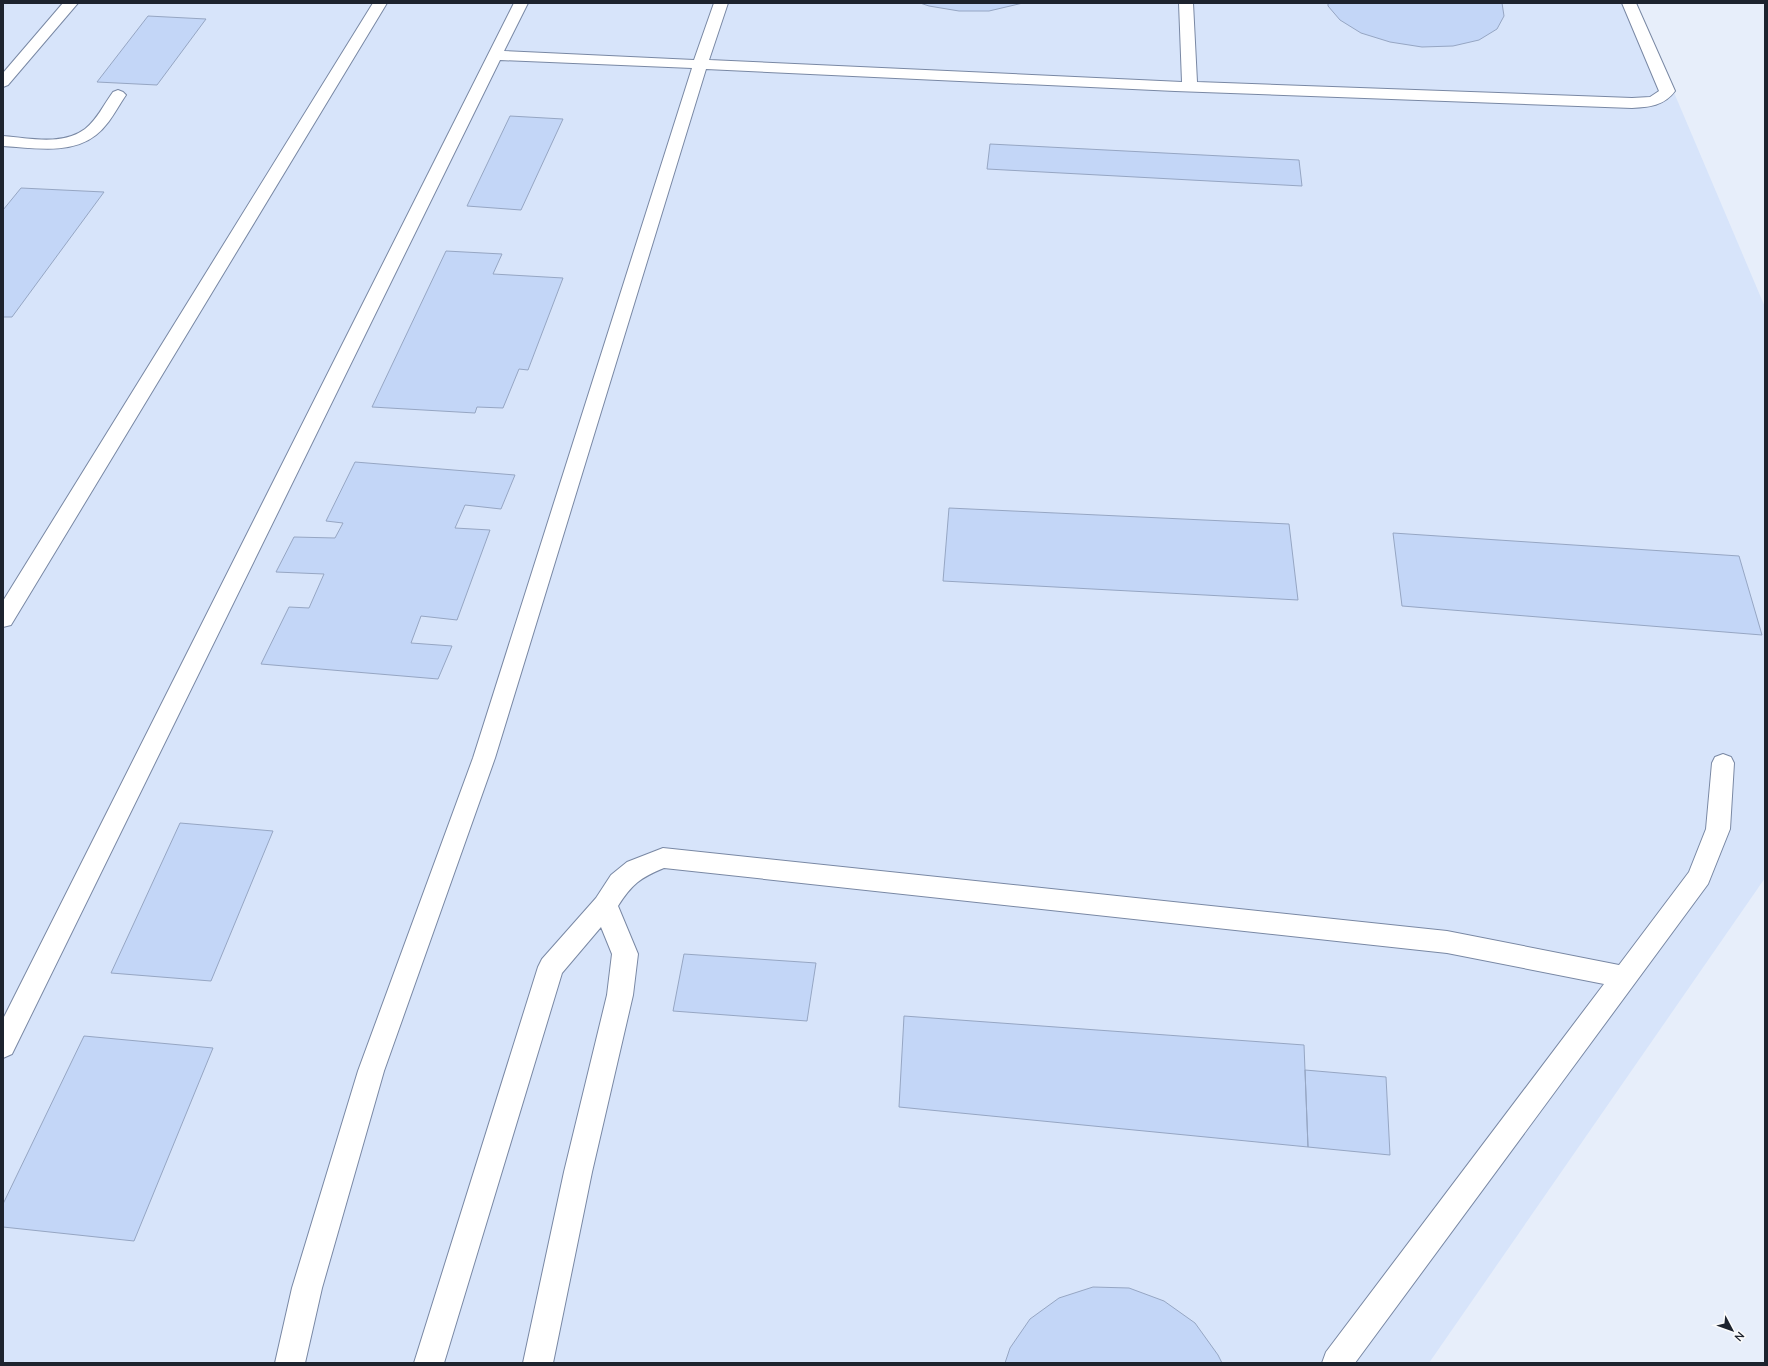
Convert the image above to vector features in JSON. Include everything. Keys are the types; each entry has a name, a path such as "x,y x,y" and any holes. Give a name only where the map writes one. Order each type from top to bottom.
{"lane":[{"path":"3,82 71,3"},
{"path":"3,619 380,3"},
{"path":"3,1046 521,3"},
{"path":"290,1363 307,1288 371,1071 484,758 700,65 721,3"},
{"path":"1186,3 1190,86"},
{"path":"495,56 1190,86 1632,103 1652,102 1663,96 1667,90 1628,3"},
{"path":"3,141 58,143 73,141 91,130 118,95"},
{"path":"1337,1363 1699,877 1718,829 1723,763"},
{"path":"429,1363 551,967 605,905 620,882 636,869 663,858 1447,942 1624,977"},
{"path":"538,1363 578,1172 620,995 625,954 605,905"}],"shaded area":[{"path":"3,3 1636,3 1765,307 1765,878 1429,1363 3,1363"}],"building":[{"path":"920,3 1023,3 989,11 959,11"},
{"path":"1328,3 1502,3 1504,16 1497,29 1479,40 1453,46 1422,47 1390,42 1361,33 1340,20 1328,6"},
{"path":"148,16 206,19 157,85 97,82"},
{"path":"510,116 563,119 521,210 467,206"},
{"path":"990,144 1299,160 1302,186 987,169"},
{"path":"21,188 104,192 12,317 3,317 3,210"},
{"path":"446,251 502,254 493,274 563,278 528,370 519,369 503,408 477,407 475,413 372,407"},
{"path":"355,462 515,475 501,509 465,505 455,528 490,530 457,620 421,616 411,643 452,646 438,679 261,664 289,607 309,608 324,574 276,572 294,537 335,538 343,523 326,521"},
{"path":"949,508 1289,524 1298,600 943,581"},
{"path":"1393,533 1739,556 1762,635 1402,606"},
{"path":"180,823 273,831 211,981 111,973"},
{"path":"684,954 816,963 807,1021 673,1011"},
{"path":"904,1016 1304,1045 1308,1147 899,1107"},
{"path":"84,1036 213,1048 134,1241 3,1227 3,1204"},
{"path":"1305,1070 1386,1077 1390,1155 1308,1147"},
{"path":"1093,1287 1129,1288 1164,1301 1195,1323 1222,1363 1005,1363 1010,1348 1030,1319 1059,1298"}]}
